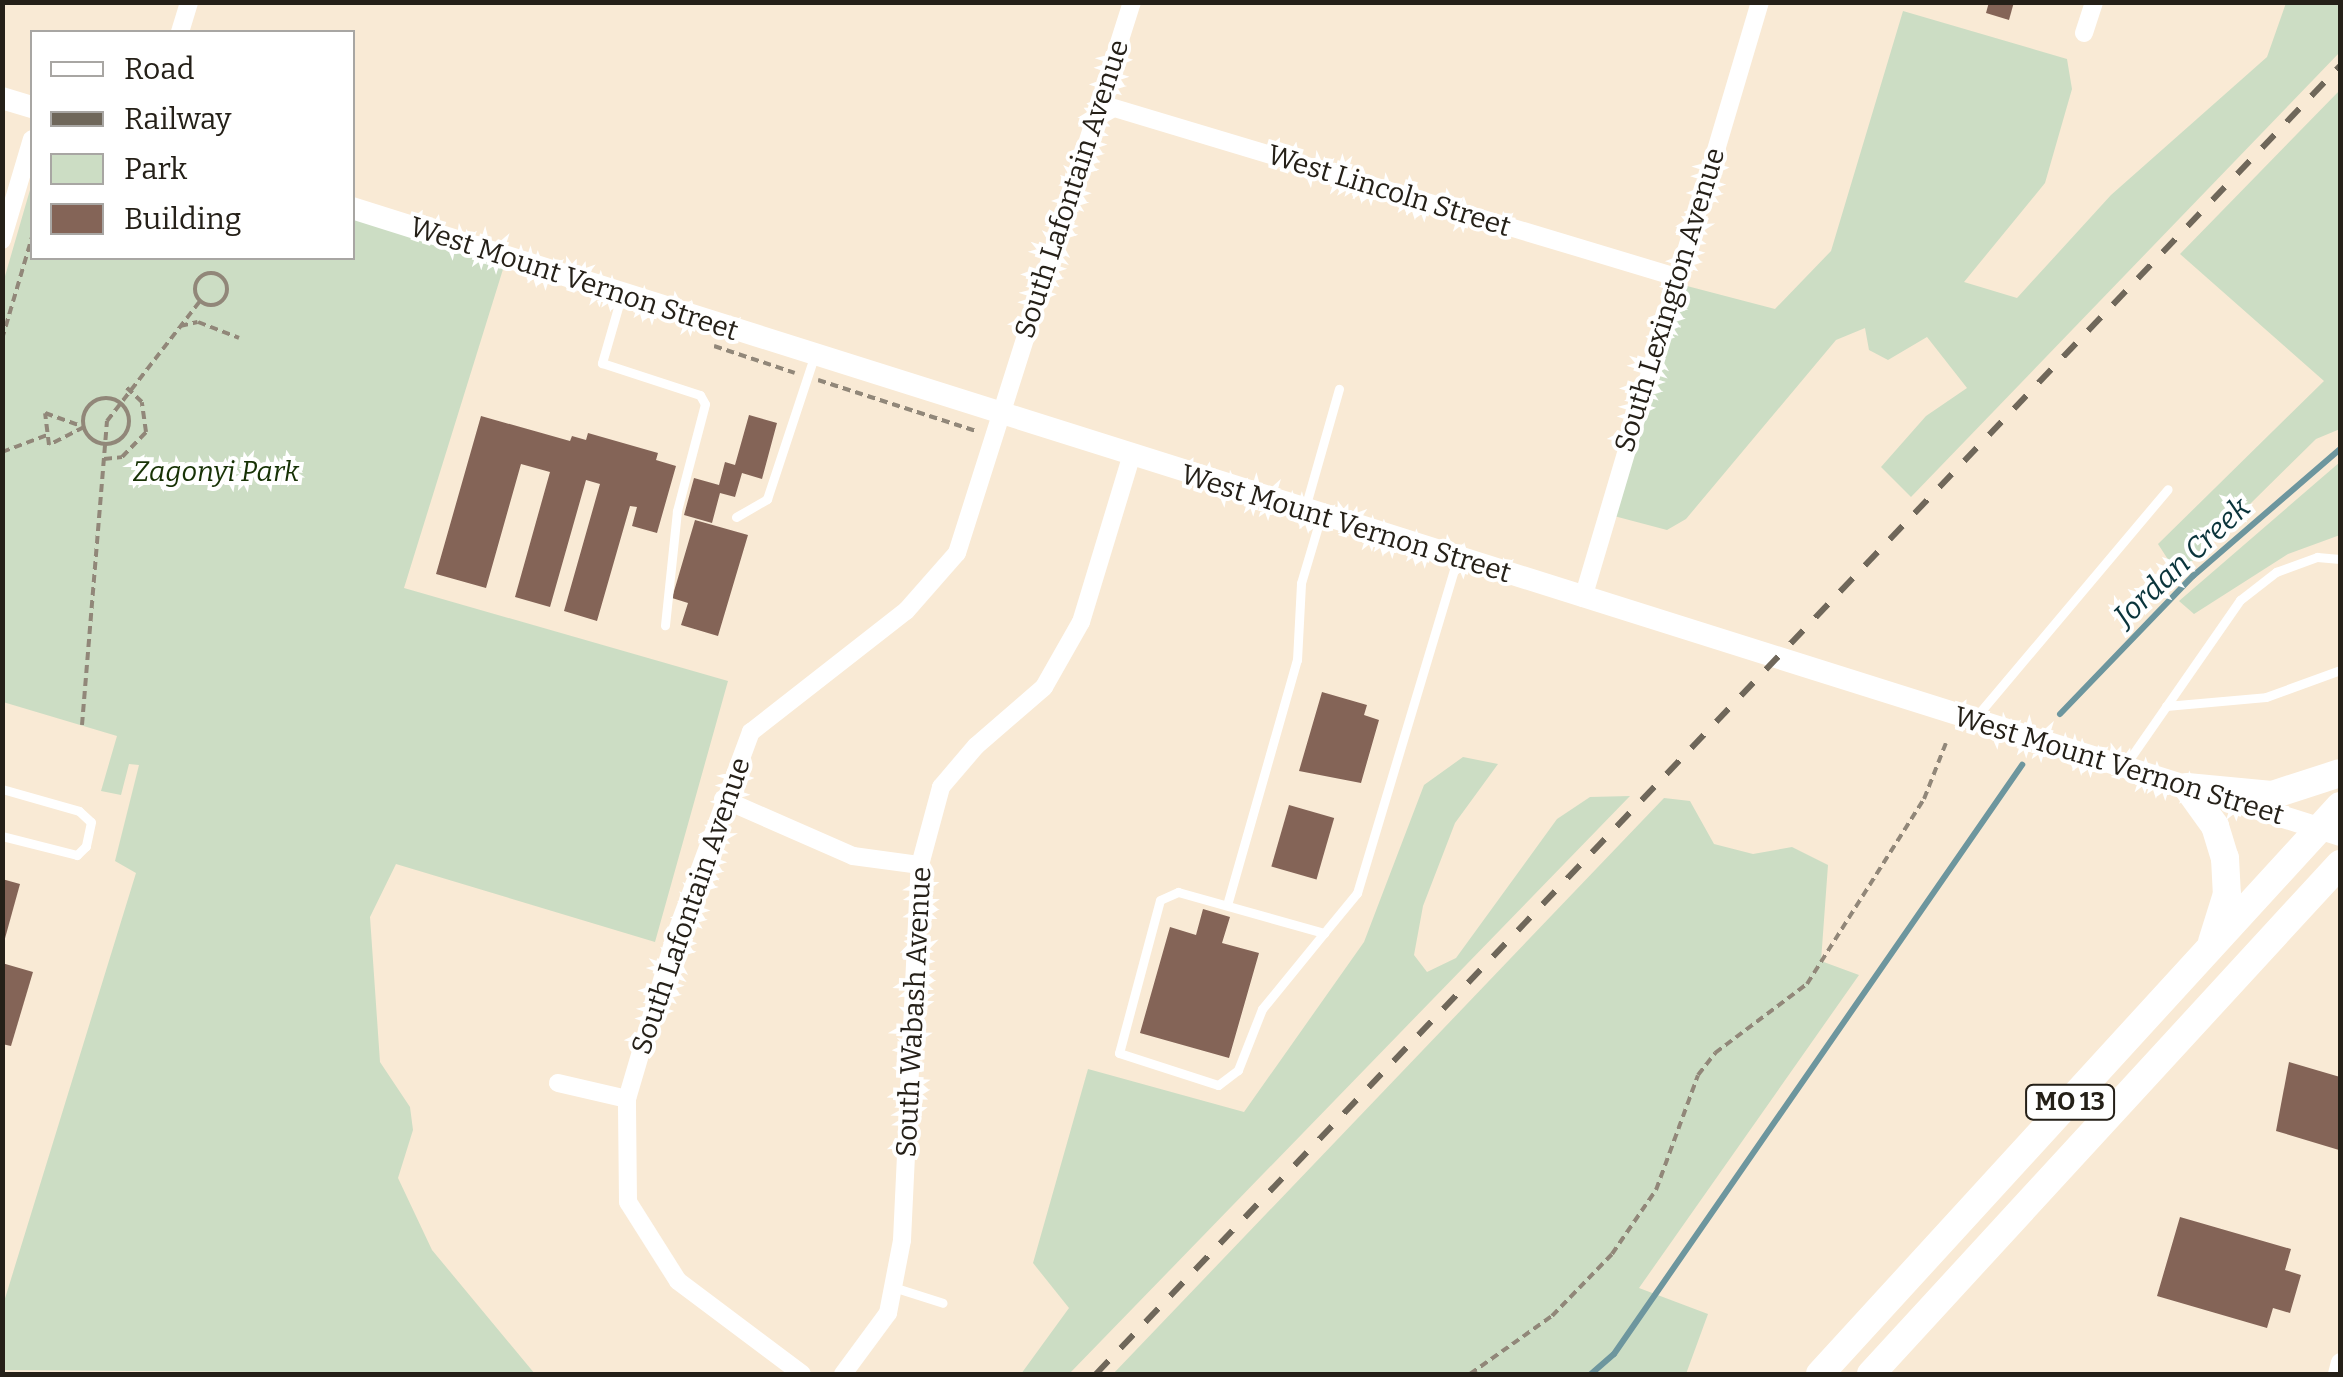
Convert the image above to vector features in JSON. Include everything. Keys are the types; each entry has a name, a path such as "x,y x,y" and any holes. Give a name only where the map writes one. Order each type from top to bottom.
{"main road":[{"path":"2186,787 2272,795 2340,773"},
{"path":"2186,787 2215,826 2227,872 2210,950"},
{"name":"MO 13","path":"1820,1374 2210,950 2331,832 2340,806"},
{"name":"MO 13","path":"1871,1374 2340,864"},
{"path":"2258,952 2340,894"}],"street":[{"path":"181,30 189,2"},
{"name":"South Lafontain Avenue","path":"802,1374 678,1281 628,1202 627,1099 722,800 751,732 906,611 956,553 1132,2"},
{"name":"South Lexington Avenue","path":"1582,598 1760,2"},
{"path":"2084,34 2094,2"},
{"path":"2,98 30,106"},
{"name":"West Lincoln Street","path":"1101,104 1676,277"},
{"path":"2,240 30,145"},
{"name":"West Mount Vernon Street","path":"355,209 999,416 2331,832"},
{"name":"South Wabash Avenue","path":"843,1374 888,1312 902,1240 920,865 941,787 1044,688 1081,622 1131,457"},
{"path":"722,800 853,856 920,865"},
{"path":"558,1083 627,1099"},
{"path":"2337,1374 2340,1362"}],"lane":[{"path":"622,294 602,363 700,395 706,404 677,511 665,625"},
{"path":"736,517 767,499 814,356"},
{"path":"1228,905 1298,660 1302,583 1312,514 1340,389"},
{"path":"1974,720 2168,490"},
{"path":"2125,767 2240,600 2276,572 2316,556 2340,560"},
{"path":"1324,933 1178,892 1160,900 1118,1044 1126,1060 1218,1085 1229,1080 1262,1009 1357,893 1457,559"},
{"path":"2166,706 2266,697 2340,670"},
{"path":"2,790 80,812 91,822 86,846 76,855 2,836"},
{"path":"893,1287 943,1303"}],"path":[{"path":"2,339 30,244"},
{"path":"82,726 107,421 200,302 200,278 223,279 222,301 200,302"},
{"path":"180,326 198,322 239,338"},
{"path":"104,459 122,457 146,432 142,402 124,386"},
{"path":"105,444 84,427 45,413 50,445 84,427 90,404 108,397 121,402"},
{"path":"105,444 128,430 121,402"},
{"path":"2,452 47,435"},
{"path":"1470,1374 1552,1316 1612,1254 1656,1190 1698,1075 1737,1035 1807,984 1924,799 1946,744"}],"green space":[{"path":"2286,3 2340,3 2340,52 1911,497 1881,467 1926,416 1967,388 1927,337 1888,360 1869,350 1865,328 1836,340 1686,519 1667,530 1614,516 1687,286 1775,309 1831,251 1903,11 2067,59 2072,89 2045,183 1964,282 2017,298 2111,195 2267,57"},
{"path":"2340,90 2340,429 2316,439 2178,575 2158,544 2324,381 2180,254"},
{"name":"Zagonyi Park","path":"30,190 30,260 355,260 355,219 504,266 404,588 728,681 655,942 396,864 370,917 380,1062 410,1107 413,1130 398,1178 432,1250 535,1374 3,1370 3,1305 136,873 115,861 139,765 129,764 121,795 101,791 117,736 3,702 3,283"},
{"path":"2340,462 2340,535 2288,554 2194,614 2179,601"},
{"path":"1463,757 1498,764 1455,823 1423,906 1414,955 1427,972 1456,958 1557,819 1590,797 1630,796 1069,1374 1021,1374 1069,1308 1033,1263 1088,1069 1244,1112 1364,942 1424,785"},
{"path":"1664,798 1690,801 1714,844 1753,854 1792,847 1828,865 1821,961 1859,975 1639,1288 1708,1314 1686,1374 1113,1374"}],"building":[{"path":"1989,2 2014,2 2009,20 1986,13"},
{"path":"749,415 777,423 762,479 742,473 735,497 720,493 712,523 684,515 694,478 719,485 725,462 735,465"},
{"path":"481,416 570,441 572,436 586,440 588,433 658,453 656,460 676,466 657,533 632,526 637,507 630,506 597,621 564,611 600,484 586,480 550,607 515,597 550,472 521,464 486,588 436,574"},
{"path":"695,520 748,535 718,636 681,625 688,603 672,598"},
{"path":"1322,692 1367,705 1364,715 1379,720 1361,783 1299,771"},
{"path":"1289,805 1334,818 1317,879 1271,867"},
{"path":"2,879 20,884 4,942 2,942"},
{"path":"1203,909 1230,917 1222,943 1259,953 1229,1058 1140,1033 1170,927 1196,935"},
{"path":"2,963 33,972 11,1046 2,1044"},
{"path":"2289,1062 2340,1077 2339,1150 2276,1131"},
{"path":"2180,1217 2291,1249 2285,1270 2301,1275 2290,1313 2273,1308 2267,1328 2157,1296"}],"waterway":[{"name":"Jordan Creek","path":"2060,714 2193,576 2340,449"},
{"path":"1591,1374 1614,1354 2022,765"}],"railway":[{"path":"1096,1374 2340,66"}]}
